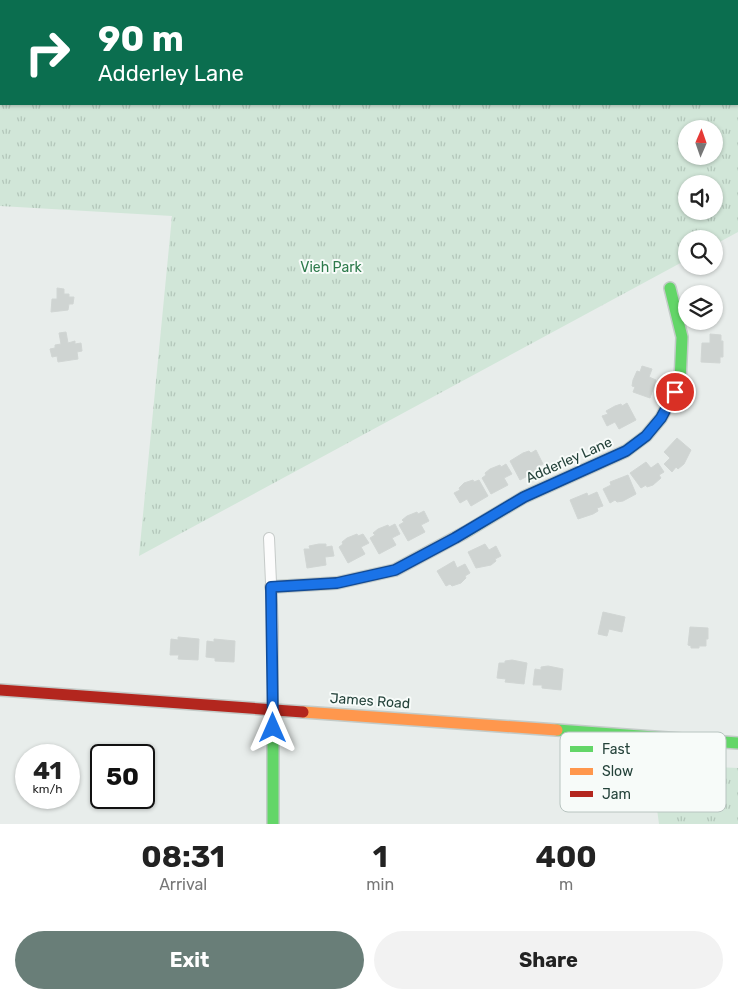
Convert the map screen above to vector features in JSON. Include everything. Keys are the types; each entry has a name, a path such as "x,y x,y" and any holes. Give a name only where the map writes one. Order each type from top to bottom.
{"main road":[{"name":"Adderley Lane","path":"271,587 337,583 395,570 455,538 524,497 626,451 646,436 661,418 680,382 682,337 670,288"},
{"name":"James Road","path":"0,690 588,732"},
{"path":"273,709 273,824"}],"street":[{"path":"269,538 273,709"}],"green space":[{"name":"Vieh Park","path":"0,105 738,105 738,232 723,240 723,230 678,230 678,264 139,556 172,216 0,206"},
{"path":"726,767 738,768 738,824 659,824 657,812 726,812"}],"building":[{"path":"57,288 64,289 64,294 74,297 73,304 69,304 68,310 51,312 52,299 57,299"},
{"path":"66,332 68,343 75,341 75,344 81,343 82,351 77,352 78,359 58,362 57,356 52,357 50,349 55,348 55,345 61,344 59,333"},
{"path":"710,334 721,335 723,357 720,357 720,363 701,362 702,343 710,343"},
{"path":"642,366 652,369 649,377 656,380 650,398 633,392 635,387 632,386 633,380 637,371 640,372"},
{"path":"627,403 636,420 619,429 615,422 607,426 602,416 608,414 606,411"},
{"path":"677,438 691,450 684,464 678,469 676,467 672,472 664,464 670,458 664,452"},
{"path":"536,450 543,464 536,468 537,471 520,480 510,461 523,453 529,451 531,453"},
{"path":"646,462 651,468 658,463 664,472 659,475 661,478 653,485 647,487 646,485 641,488 630,473"},
{"path":"506,464 512,474 504,478 508,485 491,494 482,478 490,469"},
{"path":"628,475 636,494 623,501 617,502 615,500 610,503 603,489 611,485 610,482"},
{"path":"473,480 474,482 479,480 488,496 471,506 467,499 460,503 454,493 460,490 459,488 464,483"},
{"path":"597,492 603,506 597,508 598,511 593,514 578,519 570,500 587,493 588,496"},
{"path":"424,511 429,521 421,525 425,532 408,541 399,525 404,522 402,520 407,516"},
{"path":"395,524 400,534 392,538 396,545 379,554 370,538 375,535 373,533 378,529"},
{"path":"357,534 358,536 363,534 369,543 361,547 365,554 348,563 339,547 347,538"},
{"path":"326,544 326,547 332,546 334,556 325,557 326,565 307,568 304,549 310,549 309,546"},
{"path":"485,544 489,550 496,546 501,556 495,559 496,561 491,565 476,568 468,552"},
{"path":"454,561 457,568 465,564 470,573 465,576 466,578 461,583 446,586 437,571"},
{"path":"603,612 625,617 622,632 609,629 607,636 598,634"},
{"path":"690,627 708,628 706,646 691,648 688,645"},
{"path":"178,637 199,639 198,660 178,659 179,655 170,655 171,639 178,640"},
{"path":"214,639 235,641 234,662 215,661 215,658 206,657 207,641 214,642"},
{"path":"512,660 527,663 524,684 505,682 506,679 497,678 499,663"},
{"path":"548,666 563,669 561,690 542,688 542,685 533,685 535,669 541,670 541,667"}],"traffic: fast":[{"path":"464,533 524,497 626,451 646,436 661,418 680,382 682,337 670,288"},
{"path":"273,709 273,824"},
{"path":"557,730 585,732"},
{"path":"726,742 738,743"}],"traffic: slow":[{"path":"271,587 337,583 395,570 464,533"},
{"path":"303,712 557,730"}],"traffic: jam":[{"path":"0,690 303,712"}],"route":[{"path":"273,728 271,587 337,583 395,570 455,538 524,497 626,451 646,436 661,418 675,392"}]}
